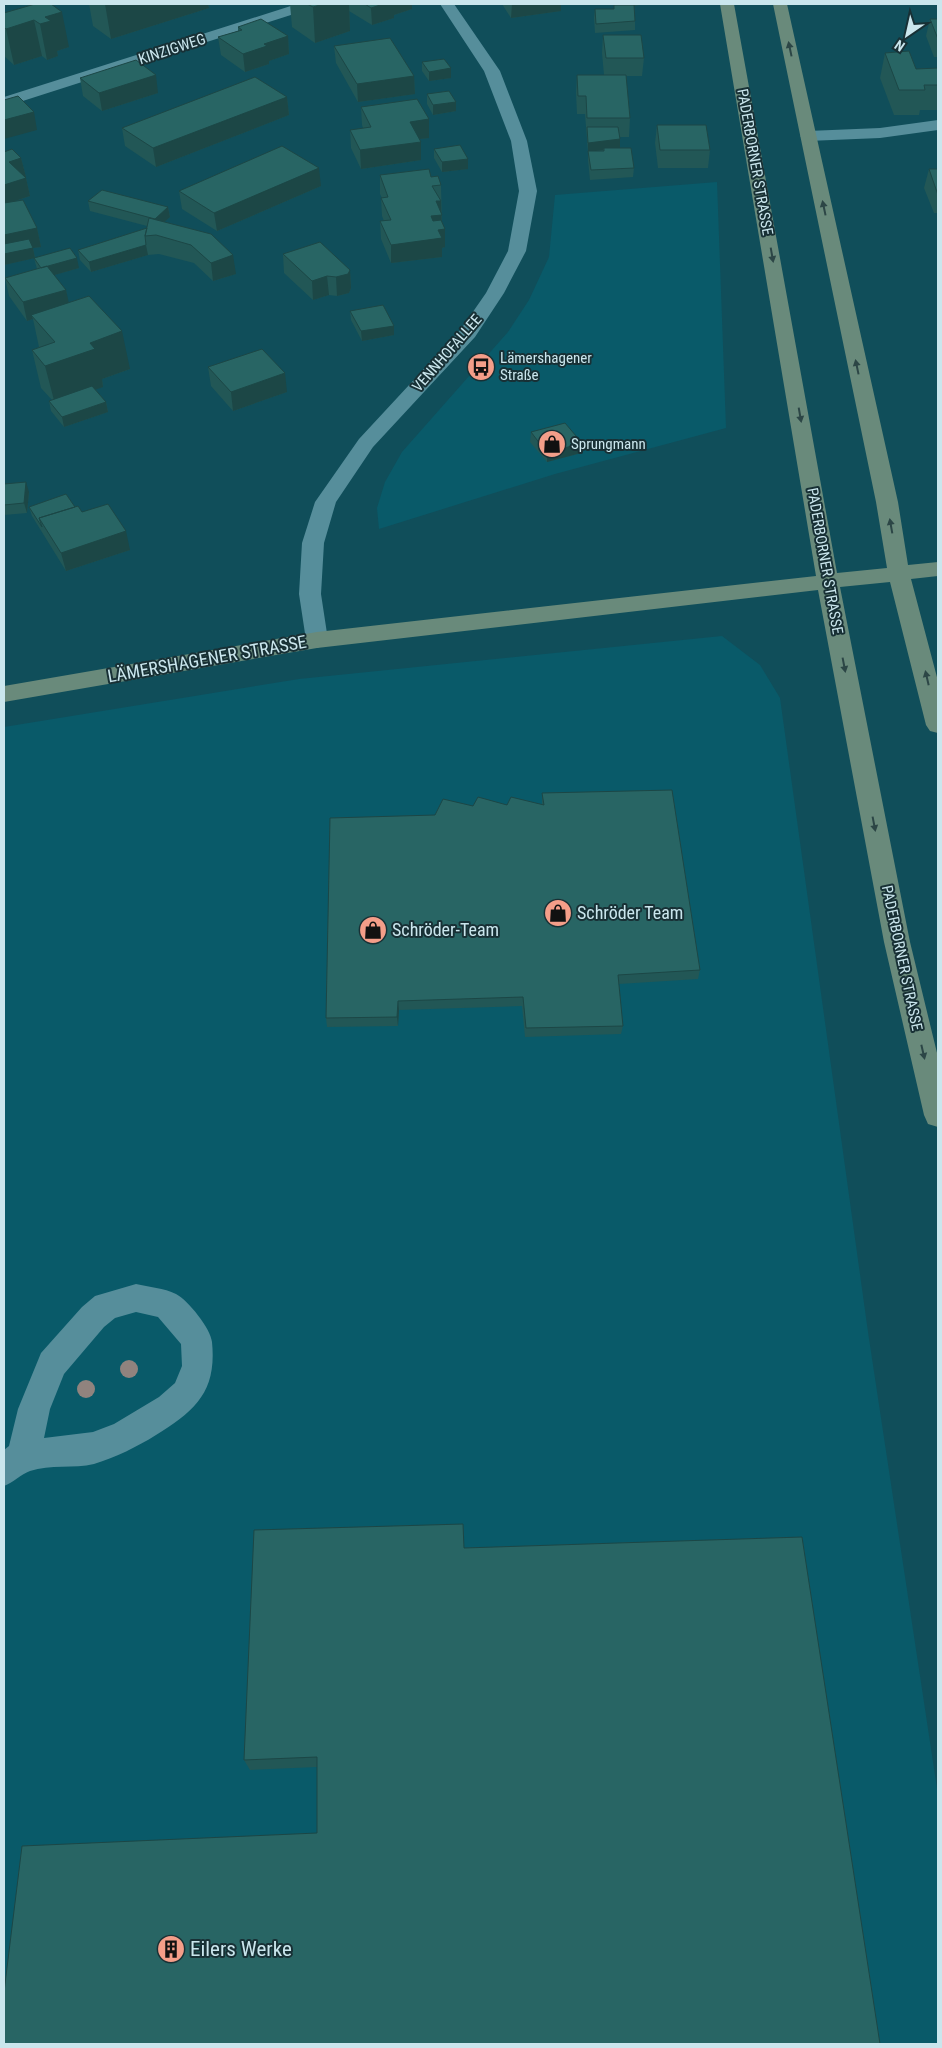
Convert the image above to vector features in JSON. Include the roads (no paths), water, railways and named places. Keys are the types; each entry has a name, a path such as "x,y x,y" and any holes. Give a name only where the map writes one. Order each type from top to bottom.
{"main road":[{"name":"PADERBORNER STRASSE","path":"727,4 828,582 897,942 938,1115"},
{"path":"780,4 887,502 899,574 938,725"},
{"name":"LÄMERSHAGENER STRASSE","path":"4,694 317,640 938,569"}],"street":[{"name":"KINZIGWEG","path":"4,102 33,95 311,4"},
{"name":"VENNHOFALLEE","path":"317,640 310,594 313,543 326,502 366,443 468,333 495,294 517,251 528,191 519,142 492,71 447,4"},
{"path":"136,1298 167,1305 180,1318 196,1339 198,1366 194,1380 186,1394 170,1408 124,1436 94,1448 13,1463 52,1364 93,1317 106,1306 136,1298"}],"lane":[{"path":"808,136 880,133 938,125"}],"place":[{"name":"Lämershagener Straße","path":"481,367"},
{"name":"Sprungmann","path":"552,444"},
{"name":"Schröder Team","path":"558,913"},
{"name":"Schröder-Team","path":"373,930"},
{"name":"Eilers Werke","path":"171,1949"}]}
